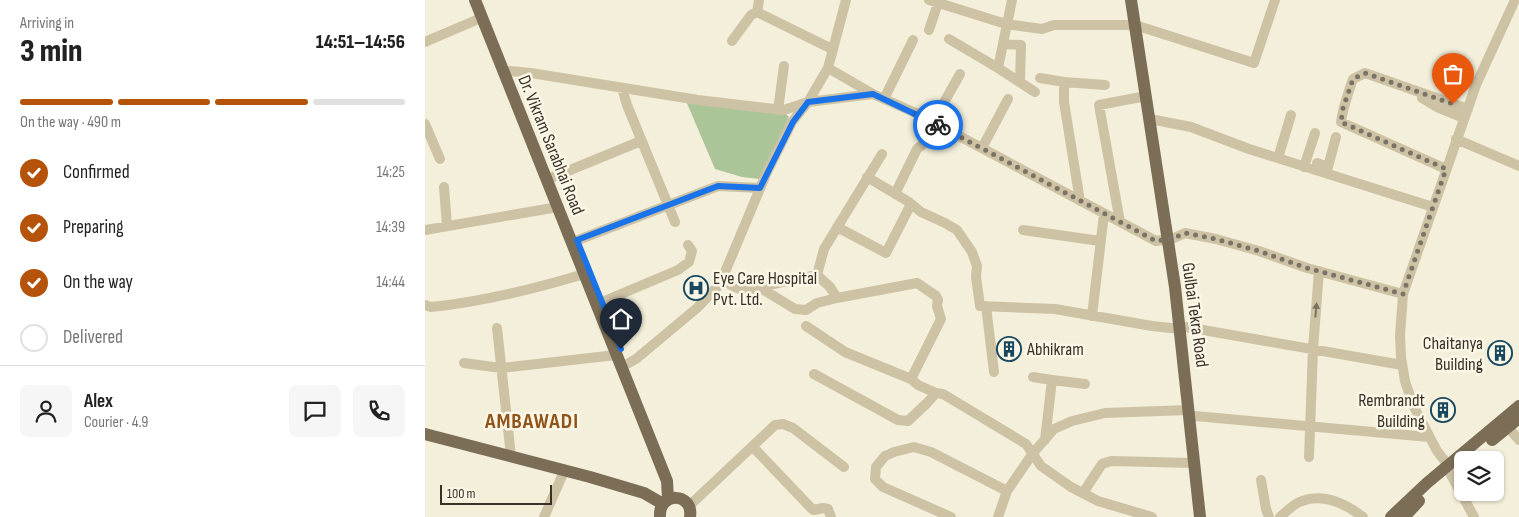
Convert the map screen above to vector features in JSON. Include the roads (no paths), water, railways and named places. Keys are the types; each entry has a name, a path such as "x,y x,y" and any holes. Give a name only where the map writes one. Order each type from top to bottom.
{"main road":[{"name":"Dr. Vikram Sarabhai Road","path":"475,0 481,18 553,177 673,479 662,508"},
{"name":"Dr. Vikram Sarabhai Road","path":"481,0 557,207 667,481 662,508"},
{"name":"Gulbai Tekra Road","path":"1131,0 1138,26 1155,120 1183,328 1191,413 1193,463 1200,517"},
{"name":"Gulbai Tekra Road","path":"1138,0 1138,26 1146,96 1170,239"},
{"path":"1391,517 1449,469 1519,406"},
{"name":"Gulbai Tekra Road","path":"1191,413 1207,517"},
{"path":"1478,451 1519,418"},
{"path":"425,434 644,493 662,508"},
{"path":"425,441 563,476 662,508 683,500 690,511"},
{"path":"1404,517 1449,469 1454,467"}],"street":[{"path":"757,12 759,0"},
{"path":"627,364 636,359 697,308 720,284 760,188 793,122 808,102 828,68 846,0"},
{"path":"998,68 1012,0"},
{"path":"929,30 934,1 1006,24 1043,29 1054,25 1138,26 1255,63 1275,0"},
{"path":"1474,517 1413,405 1405,381 1400,336 1403,294 1476,85 1515,0"},
{"path":"732,41 751,15 757,12"},
{"path":"757,12 832,49"},
{"path":"425,42 481,18"},
{"path":"949,39 1035,92"},
{"path":"884,99 913,40"},
{"path":"1004,44 1021,45 1020,82"},
{"path":"778,110 784,66"},
{"path":"828,68 873,94 933,122 1156,241 1170,239 1185,233 1216,239 1319,271 1403,294"},
{"path":"507,72 778,110 808,102 873,94"},
{"path":"1446,169 1341,122 1343,108 1353,79 1365,73 1409,88 1437,107 1466,114"},
{"path":"895,194 917,149 922,145 960,74"},
{"path":"1040,78 1065,82 1105,84"},
{"path":"1065,82 1064,102 1080,201"},
{"path":"622,88 641,141 675,222"},
{"path":"1120,222 1099,105 1146,96"},
{"path":"981,148 1008,99"},
{"path":"1279,155 1291,115"},
{"path":"1155,120 1191,127 1304,162 1433,207"},
{"path":"425,124 440,159"},
{"path":"1304,162 1315,133"},
{"path":"1327,170 1336,137"},
{"path":"1456,139 1519,166"},
{"path":"553,177 641,141"},
{"path":"817,275 824,249 882,154"},
{"path":"867,178 921,212 945,222 957,230 972,252 977,266 976,277 980,306 1055,310 1152,326 1183,328 1402,364"},
{"path":"443,186 447,226"},
{"path":"577,240 718,186 760,188"},
{"path":"837,227 886,253 911,204"},
{"path":"425,230 557,207"},
{"path":"1092,316 1104,214"},
{"path":"1023,230 1101,241"},
{"path":"602,302 679,270 689,262 691,251 688,245"},
{"path":"1309,457 1313,349 1319,271"},
{"path":"425,305 431,307 468,304 547,285 583,274"},
{"path":"722,279 731,286 751,291 759,287 817,275"},
{"path":"817,275 830,286 837,298"},
{"path":"759,287 795,309 806,310 817,304 837,298 917,283 937,296 939,300 937,306 941,319 911,379"},
{"path":"986,306 994,372"},
{"path":"806,326 845,352 911,379 918,385 936,393 943,394 1026,444 1041,466 1083,493 1098,501 1152,517"},
{"path":"497,328 511,456"},
{"path":"464,362 501,368 616,355"},
{"path":"814,374 898,420 908,421 936,393"},
{"path":"1033,377 1085,384"},
{"path":"1045,440 1052,380"},
{"path":"999,517 1007,491 1033,453 1054,429 1071,421 1105,413 1191,413 1429,436"},
{"path":"690,511 775,425 783,424 793,428 844,468"},
{"path":"1508,427 1519,440"},
{"path":"753,447 811,508 814,510 828,509 831,517"},
{"path":"951,517 883,486 875,479 876,467 885,456 915,447 931,452 1007,491"},
{"path":"1083,493 1102,464 1111,462 1193,463"},
{"path":"544,517 563,476"},
{"path":"1261,480 1269,517"},
{"path":"1280,517 1301,501 1323,498 1349,506 1363,517"}],"place":[{"name":"Eye Care Hospital Pvt. Ltd.","path":"696,288"},
{"name":"Abhikram","path":"1009,349"},
{"name":"Chaitanya Building","path":"1500,353"},
{"name":"Rembrandt Building","path":"1443,410"}],"district":[{"name":"AMBAWADI","path":"532,421"}]}
